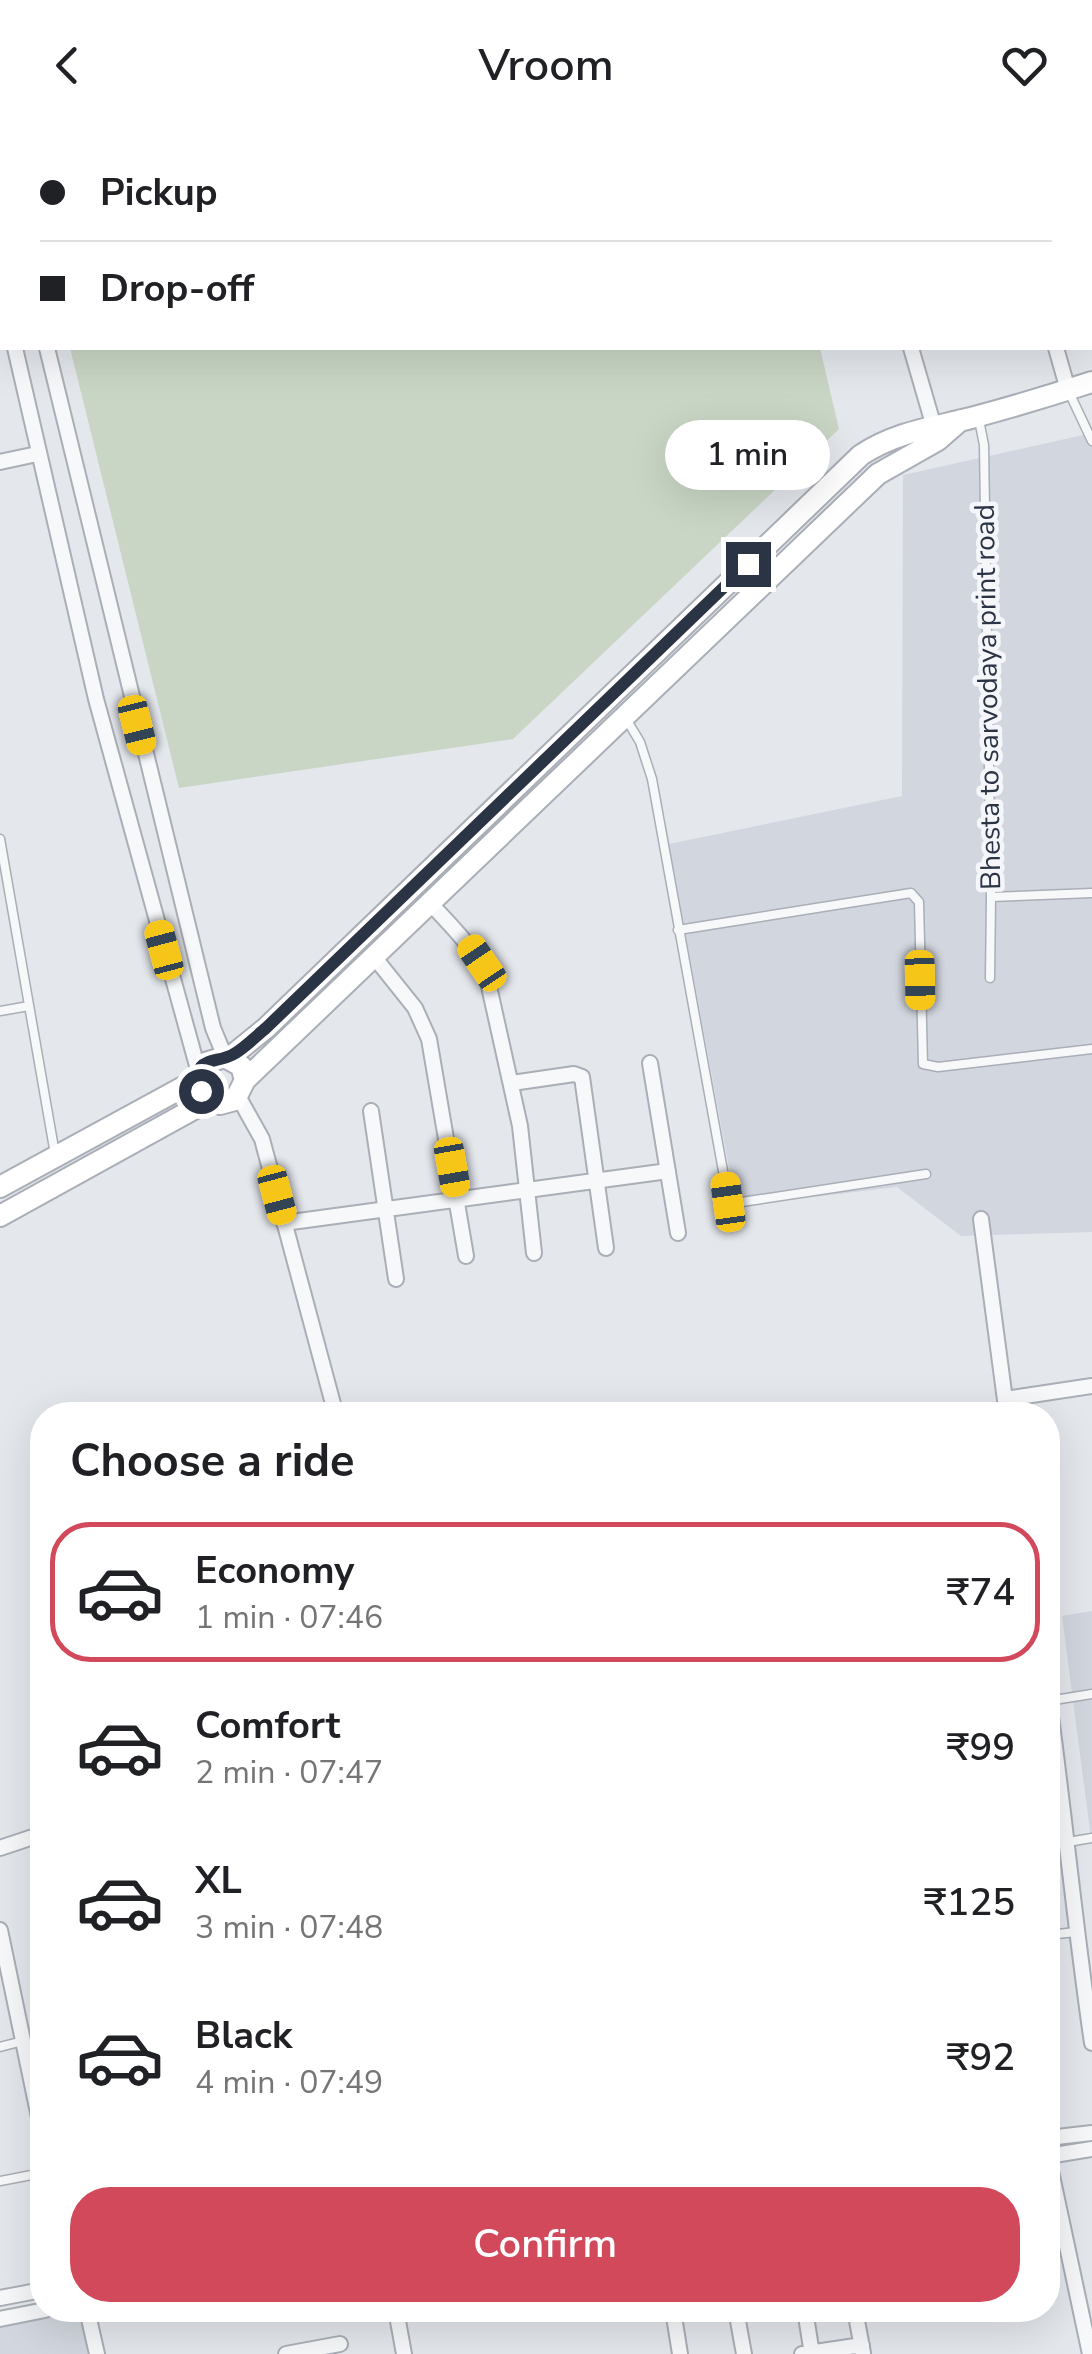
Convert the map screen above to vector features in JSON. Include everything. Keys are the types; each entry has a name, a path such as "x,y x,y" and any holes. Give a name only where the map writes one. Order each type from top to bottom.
{"main road":[{"path":"935,432 893,437 861,456 266,1028 227,1057 205,1063 199,1076 201,1091 210,1100 228,1103 878,474 935,432 1092,382"},
{"path":"227,1057 241,1066 242,1088"},
{"path":"0,1187 199,1076"},
{"path":"0,1216 210,1100"}],"street":[{"path":"14,350 102,718 199,1076"},
{"path":"47,350 203,990 213,1028 227,1057"},
{"path":"912,350 935,432"},
{"path":"1057,350 1068,390"},
{"path":"0,462 37,454"},
{"path":"432,904 482,963 512,1082 534,1253"},
{"path":"376,958 424,1023 466,1256"},
{"path":"650,1062 678,1233"},
{"path":"512,1082 574,1074 582,1077 606,1248"},
{"path":"242,1088 262,1139 332,1402"},
{"path":"371,1110 396,1279"},
{"path":"284,1223 668,1171"},
{"path":"981,1219 1005,1402"},
{"path":"1005,1399 1092,1386"},
{"path":"1060,1784 1092,2043"},
{"path":"0,1848 30,1838"},
{"path":"0,1930 30,2075"},
{"path":"1060,2136 1092,2132"},
{"path":"1060,2154 1092,2149"},
{"path":"1060,2213 1090,2354"},
{"path":"0,2298 30,2292"},
{"path":"0,2319 30,2313"},
{"path":"90,2322 97,2354"},
{"path":"398,2322 404,2354"},
{"path":"675,2322 680,2354"},
{"path":"738,2322 744,2354"},
{"path":"807,2322 812,2353"},
{"path":"802,2354 863,2350 857,2322"},
{"path":"286,2354 340,2344"}],"lane":[{"path":"1068,390 1092,441"},
{"name":"Bhesta to sarvodaya print road","path":"970,418 984,444 990,978"},
{"path":"625,717 647,760 712,1094 729,1204 926,1174"},
{"path":"0,839 56,1159"},
{"path":"678,930 910,893 918,902 923,1064 938,1068 1092,1048"},
{"path":"992,897 1092,894"},
{"path":"0,1012 29,1006"},
{"path":"1060,1696 1092,1694"},
{"path":"1068,1842 1092,1838"},
{"path":"1060,1934 1076,1932"},
{"path":"0,2046 23,2041"},
{"path":"0,2181 30,2175"}],"shaded area":[{"path":"1092,433 1092,1232 961,1236 897,1187 736,1206 669,844 902,796 903,475"},
{"path":"1092,1611 1092,1846 1062,1616"},
{"path":"30,2313 30,2322 82,2322 88,2354 0,2354 0,2318"}],"green space":[{"path":"70,350 820,350 839,429 513,739 179,788"}],"route":[{"path":"201,1091 198,1076 205,1063 213,1058 229,1058 266,1028 748,564"}]}
